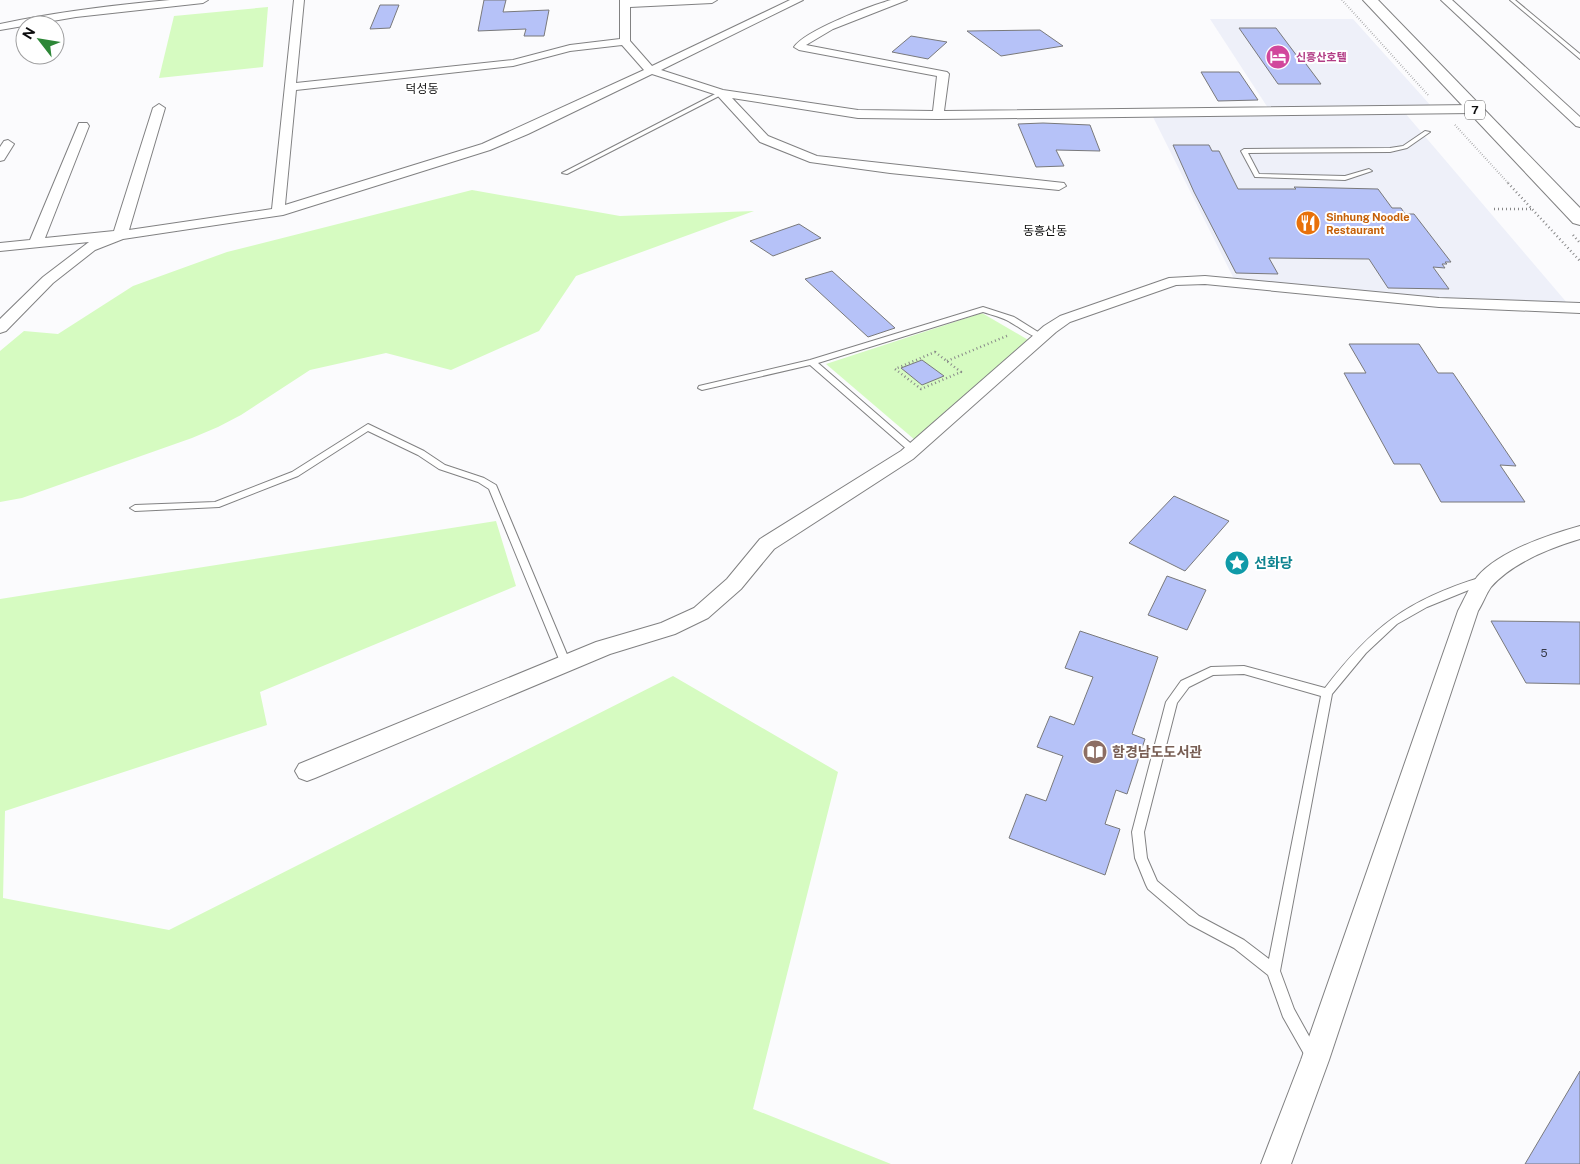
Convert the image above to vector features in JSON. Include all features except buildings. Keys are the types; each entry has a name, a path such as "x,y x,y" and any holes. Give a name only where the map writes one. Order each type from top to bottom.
{"highway":[{"name":"7","path":"1370,0 1580,219"}],"street":[{"path":"98,10 104,0"},
{"path":"0,27 38,18 98,10 203,0"},
{"path":"278,212 299,0"},
{"path":"712,0 626,2 625,42 650,70 721,93 840,112 875,115 1474,110"},
{"path":"0,247 120,235 278,212 495,144 798,0"},
{"path":"902,0 828,27 802,42 799,47 943,74 938,115"},
{"path":"1446,0 1580,123"},
{"path":"290,86 513,63 570,48 625,42"},
{"path":"721,93 764,139 814,158 890,169 1059,186"},
{"path":"0,328 48,280 90,248 120,235 159,108"},
{"path":"36,243 83,126"},
{"path":"0,157 8,144"},
{"path":"307,771 603,648 668,629 700,613 734,584 768,544 840,500 913,450 1058,322 1066,319 1174,281 1205,280 1446,304 1520,308 1580,308"},
{"path":"1281,1161 1468,611 1486,580 1540,546 1580,532"}],"lane":[{"path":"1512,0 1580,56"},
{"path":"565,173 721,93"},
{"path":"1369,171 1345,178 1257,176 1244,151 1390,150 1405,147 1427,132"},
{"path":"702,388 812,362 983,309 1011,319 1042,337"},
{"path":"812,362 913,450"},
{"path":"135,508 216,505 295,474 368,426 421,453 442,468 481,480 494,487 566,664"},
{"path":"1315,1060 1288,1012 1273,971 1327,693 1347,667 1379,634 1405,614 1486,580"},
{"path":"1273,971 1239,944 1194,920 1152,885 1141,858 1138,832 1172,702 1185,684 1211,671 1244,670 1327,693"}],"path":[{"path":"1494,209 1532,208 1580,261"},
{"path":"947,361 1024,328"},
{"path":"935,352 947,361 961,372 921,389 895,369 935,352"}],"shaded area":[{"path":"1210,19 1353,19 1432,107 1268,108"},
{"path":"1405,113 1568,304 1454,299 1234,279 1153,117"}],"green space":[{"path":"268,7 263,67 159,78 174,16"},
{"path":"472,190 620,216 754,211 576,276 539,331 451,370 386,353 310,370 241,415 218,427 22,498 0,502 0,351 24,331 58,334 133,286 227,252"},
{"path":"982,313 1030,341 915,440 826,364"},
{"path":"496,521 516,586 260,692 267,725 5,811 3,898 169,930 673,676 838,772 753,1109 891,1164 0,1164 0,599"}],"place":[{"name":"신흥산호텔","path":"1278,57"},
{"name":"Sinhung Noodle Restaurant","path":"1308,223"},
{"name":"선화당","path":"1237,563"},
{"name":"함경남도도서관","path":"1095,752"}],"district":[{"name":"덕성동","path":"422,89"},
{"name":"동흥산동","path":"1045,231"}]}
